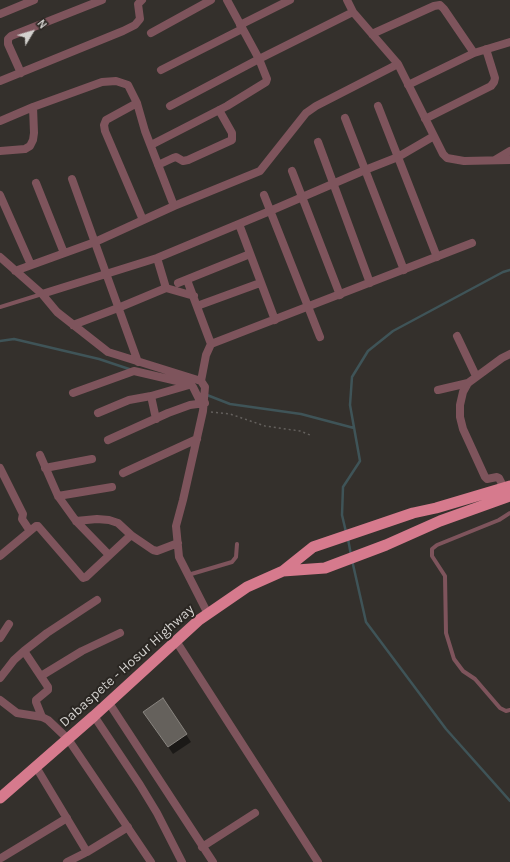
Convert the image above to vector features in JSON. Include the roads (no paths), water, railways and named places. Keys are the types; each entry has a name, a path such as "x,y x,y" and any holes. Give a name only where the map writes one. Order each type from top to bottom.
{"highway":[{"name":"Dabaspete - Hosur Highway","path":"0,798 94,716 176,641 208,614 247,587 283,571 313,547 337,538 413,513 508,490"},
{"name":"Dabaspete - Hosur Highway","path":"283,571 325,568 386,546 508,490"},
{"path":"436,508 440,521"}],"street":[{"path":"0,14 34,0"},
{"path":"21,73 8,44 8,39 11,36 102,0"},
{"path":"0,81 135,25 140,19 138,4 142,0"},
{"path":"151,33 211,0"},
{"path":"151,145 220,110 266,82 267,79 258,58 227,0"},
{"path":"161,70 290,0"},
{"path":"347,0 353,12 398,64 443,154 448,158 464,161 510,160"},
{"path":"372,34 434,6 440,5 444,8 474,53"},
{"path":"170,106 258,58 353,12"},
{"path":"495,46 510,35"},
{"path":"408,85 474,53 510,42"},
{"path":"426,119 491,86 495,78 486,49"},
{"path":"15,271 95,242 174,206 260,171 306,113 316,106 398,64"},
{"path":"0,121 33,107 102,82 116,81 128,85 138,103 145,131 174,206"},
{"path":"138,103 106,120 104,125 105,131 143,220"},
{"path":"378,106 437,257"},
{"path":"0,151 25,149 30,146 34,133 33,107"},
{"path":"158,165 176,157 183,161 188,160 232,140 232,133 220,110"},
{"path":"345,118 404,270"},
{"path":"42,294 157,258 398,157 434,136"},
{"path":"318,142 370,283"},
{"path":"494,160 510,151"},
{"path":"292,171 340,295"},
{"path":"72,179 138,362"},
{"path":"36,183 64,253"},
{"path":"0,195 31,265"},
{"path":"264,195 320,337"},
{"path":"239,224 275,320"},
{"path":"208,614 179,557 176,526 198,439 203,405 203,384 206,354 211,344 472,244"},
{"path":"178,283 250,254"},
{"path":"0,258 42,294 57,312 108,352 203,384"},
{"path":"157,258 166,288"},
{"path":"187,280 211,344"},
{"path":"197,306 260,282"},
{"path":"73,325 166,288 194,296"},
{"path":"457,336 476,376"},
{"path":"508,490 499,478 487,479 485,477 464,429 460,417 460,405 463,392 468,383 502,358 510,354"},
{"path":"73,393 134,371 190,384 194,387 203,405"},
{"path":"438,390 468,383"},
{"path":"98,413 130,400 151,396 190,384"},
{"path":"151,396 156,419"},
{"path":"108,440 190,405 203,405"},
{"path":"124,473 198,439"},
{"path":"40,455 58,496 76,521 109,555"},
{"path":"45,468 92,459"},
{"path":"0,468 23,514 22,519 30,531"},
{"path":"58,496 112,487"},
{"path":"76,521 97,519 109,520 118,524 153,550 178,543"},
{"path":"0,556 36,526 38,526 83,578 86,577 131,535"},
{"path":"0,678 14,660 24,651 47,633 97,600"},
{"path":"0,638 9,624"},
{"path":"41,676 82,650 120,633"},
{"path":"176,641 318,862"},
{"path":"24,651 48,687 48,690 36,700 42,717"},
{"path":"0,700 17,713 42,717 48,720 68,739 151,862"},
{"path":"109,702 213,862"},
{"path":"94,716 157,813 182,862"},
{"path":"36,767 87,852"},
{"path":"202,847 255,813"},
{"path":"1,858 67,818"},
{"path":"67,862 87,852 128,827"}],"lane":[{"path":"0,307 42,294"},
{"path":"510,513 499,520 437,545 432,549 432,556 445,576 446,633 454,659 463,671 475,679 500,708 506,711 510,710"},
{"path":"188,575 232,562 236,557 237,544"}],"waterway":[{"path":"346,532 342,515 343,487 360,461 350,405 352,377 368,351 393,331 503,272 510,270"},
{"path":"0,341 14,339 99,359 132,370"},
{"path":"207,395 230,404 301,414 354,428"},
{"path":"348,539 351,555"},
{"path":"352,560 366,622 446,729 510,801"}]}
